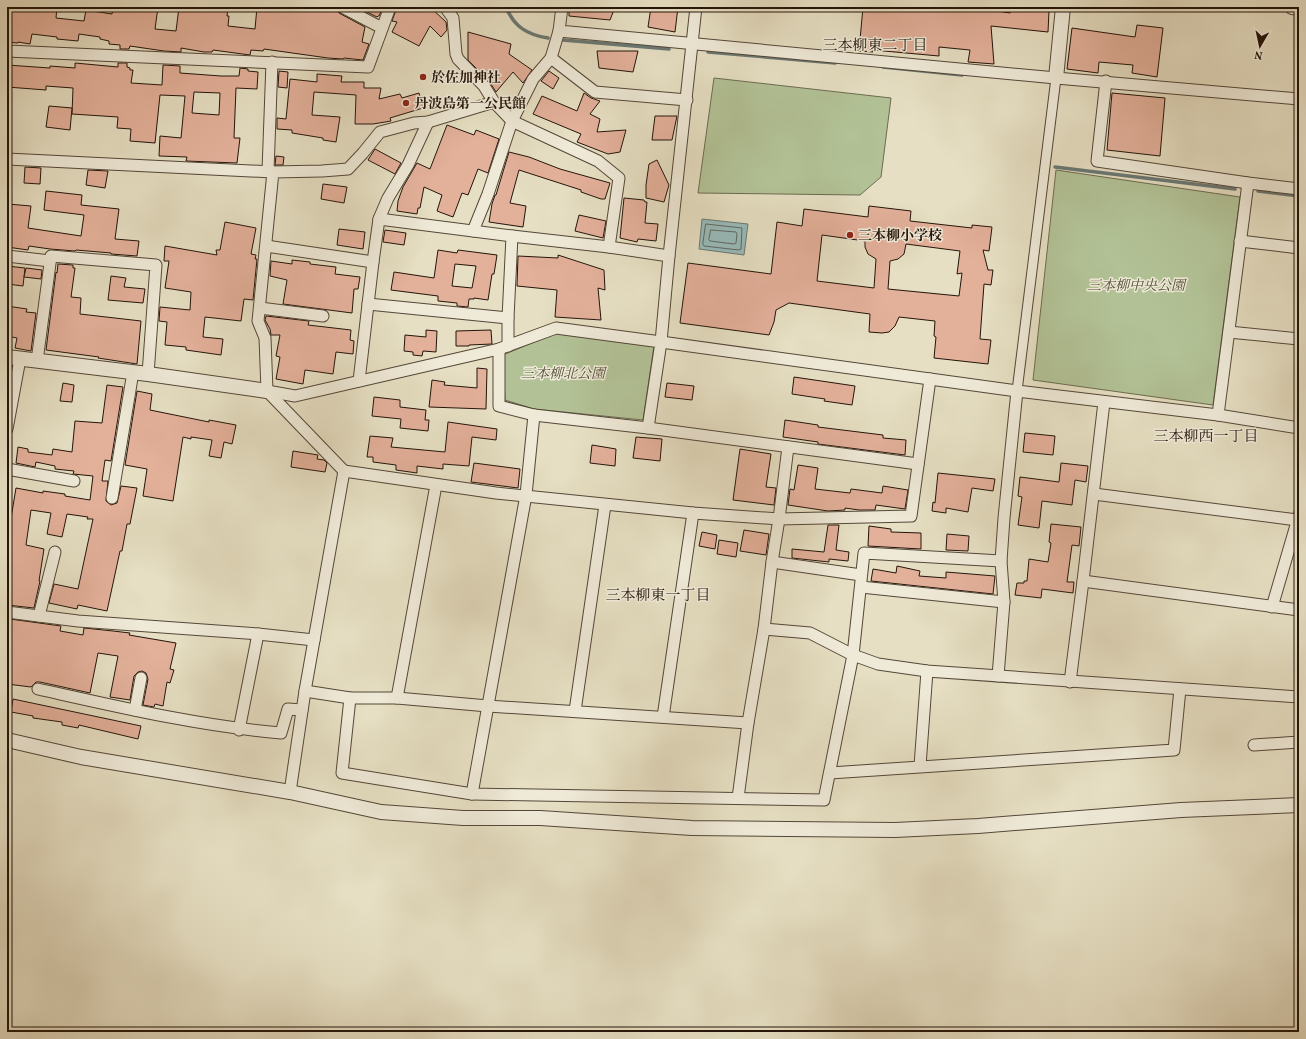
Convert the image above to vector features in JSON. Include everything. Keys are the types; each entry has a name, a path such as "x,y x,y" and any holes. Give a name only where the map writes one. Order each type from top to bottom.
{"street":[{"path":"342,7 382,28"},
{"path":"7,51 368,67 390,7"},
{"path":"445,7 453,18 456,54 458,59 484,86 494,102 512,121 598,161 619,178 609,247"},
{"path":"473,232 488,194 512,121 533,79 550,58 559,31 562,7"},
{"path":"648,428 661,342 668,256 696,7"},
{"path":"998,676 1004,602 1001,561 1004,518 1017,391 1056,78 1063,7"},
{"path":"1292,7 1299,8"},
{"path":"559,31 1056,78 1106,81 1299,99"},
{"path":"550,58 594,92 686,100"},
{"path":"272,62 270,171 266,246 258,321 265,338 267,391 344,471 436,485 605,505 693,513 779,519 911,516 930,379"},
{"path":"1106,81 1097,161 1299,189"},
{"path":"7,159 270,171 322,171 348,169 363,154 380,132 414,123 428,122 494,102"},
{"path":"359,381 379,219 388,198 408,165 428,122"},
{"path":"1218,415 1248,183"},
{"path":"379,219 473,232 609,247 668,256"},
{"path":"512,236 508,318 499,406 534,415 648,428 918,464"},
{"path":"1240,241 1299,248"},
{"path":"266,246 373,262"},
{"path":"7,256 50,261"},
{"path":"37,361 51,256 156,265 148,374"},
{"path":"368,304 508,318"},
{"path":"260,308 323,316"},
{"path":"7,429 14,358 148,374 295,396 504,348 556,328 1017,391 1218,415 1299,428"},
{"path":"1229,332 1299,339"},
{"path":"112,498 133,372"},
{"path":"1070,682 1104,402"},
{"path":"472,794 526,495 534,415"},
{"path":"738,798 748,723 764,629 788,447"},
{"path":"7,469 74,481"},
{"path":"290,792 305,691 344,471"},
{"path":"397,698 436,485"},
{"path":"1094,494 1298,517 1272,607"},
{"path":"575,711 605,505"},
{"path":"663,717 693,513"},
{"path":"39,616 55,552"},
{"path":"350,698 342,773 472,794 824,800 853,655 864,553 1001,561"},
{"path":"772,562 861,575"},
{"path":"1083,581 1299,610"},
{"path":"861,587 1004,602"},
{"path":"7,612 78,621 258,634 314,640"},
{"path":"764,629 810,633 853,655 878,664 927,671 1299,697"},
{"path":"240,730 258,634"},
{"path":"920,766 927,671"},
{"path":"135,710 141,678"},
{"path":"38,689 135,710 240,730 281,733 288,709 302,710"},
{"path":"830,773 1174,750 1180,689"},
{"path":"305,691 350,698 397,698 488,706 748,723"},
{"path":"7,740 81,757 290,792 388,813 462,818 540,818 692,828 895,830 963,827 1180,810 1299,805"},
{"path":"1254,745 1299,742"}],"green space":[{"path":"714,78 891,98 881,177 860,195 698,193"},
{"name":"三本柳中央公園","path":"1056,170 1240,197 1213,405 1033,380"},
{"name":"三本柳北公園","path":"556,333 654,346 643,420 534,409 505,400 503,355"}],"water":[{"path":"702,219 748,224 744,255 699,249"}],"building":[{"path":"7,7 57,7 56,18 84,21 86,10 112,14 113,7 158,7 155,29 176,31 179,7 228,7 228,26 255,29 257,7 281,7 293,9 294,7 335,7 339,13 365,27 362,42 369,44 363,60 328,58 264,49 263,51 251,50 250,55 213,50 212,52 204,52 181,48 181,52 130,46 129,49 120,49 120,45 109,44 109,41 100,39 100,37 79,34 78,41 32,34 30,44 7,42"},
{"path":"357,7 383,7 379,16 377,17"},
{"path":"397,7 430,7 446,22 447,30 441,37 430,26 419,46 392,32 397,22 392,21"},
{"path":"569,7 615,7 610,20 569,16"},
{"path":"651,7 678,7 675,32 648,27"},
{"path":"863,7 972,7 1010,13 1011,7 1030,7 1049,11 1048,32 991,26 994,64 968,62 970,50 939,47 939,56 873,50 873,52 859,51"},
{"path":"1137,25 1163,28 1157,77 1132,73 1133,65 1099,62 1098,73 1067,69 1072,28 1135,37"},
{"path":"468,32 511,44 509,54 532,70 523,83 513,72 496,92 489,81 468,60"},
{"path":"597,51 638,51 633,72 599,68"},
{"path":"75,63 118,67 118,63 127,63 127,67 130,68 130,70 133,70 131,83 162,85 163,65 180,66 180,73 239,76 240,68 258,72 257,89 236,88 234,138 240,138 237,163 186,161 187,157 159,156 160,136 181,138 185,96 160,95 155,143 130,141 131,129 117,128 118,117 72,114 73,88 46,86 46,90 7,87 7,65 75,68","holes":["194,92 220,93 219,115 192,113"]},
{"path":"279,71 288,72 287,88 278,87"},
{"path":"549,71 559,78 553,89 541,81"},
{"path":"317,74 342,76 341,82 364,82 364,88 381,88 379,99 400,94 402,98 419,93 423,108 390,118 391,121 373,124 355,124 356,95 314,92 312,115 340,117 336,142 323,140 323,138 292,133 292,130 277,129 277,118 286,119 290,79 317,82"},
{"path":"584,93 591,98 600,101 590,114 600,119 597,132 626,130 620,152 608,154 577,142 581,134 533,114 542,96 577,111"},
{"path":"1112,93 1165,98 1160,156 1107,150"},
{"path":"49,106 72,108 70,130 46,127"},
{"path":"655,116 677,116 672,140 652,140"},
{"path":"447,125 474,135 476,130 499,139 488,173 478,169 468,195 462,193 453,217 437,211 442,195 424,187 420,208 418,208 417,214 397,211 398,201 403,187 417,163 430,169"},
{"path":"375,149 401,163 395,174 368,160"},
{"path":"509,152 529,157 560,169 610,183 605,199 601,199 581,192 581,190 519,170 510,203 526,206 523,227 489,222 492,204"},
{"path":"276,156 284,157 283,165 275,165"},
{"path":"657,160 669,185 664,202 646,198 649,164"},
{"path":"25,167 41,168 40,184 24,183"},
{"path":"88,170 108,171 105,188 86,185"},
{"path":"323,184 347,187 344,203 321,199"},
{"path":"46,191 82,195 81,205 119,209 115,239 139,241 137,256 29,246 28,250 7,247 8,204 31,206 28,228 81,236 84,215 44,210"},
{"path":"624,198 644,200 647,202 645,223 658,224 656,241 638,239 637,242 620,238"},
{"path":"869,206 911,211 910,221 972,228 972,225 992,227 989,251 983,250 988,270 993,270 991,285 984,284 980,339 991,340 988,364 934,358 936,337 934,336 935,321 899,317 895,326 889,332 869,332 870,314 789,303 776,310 774,322 769,335 680,323 688,263 771,274 777,222 802,226 804,209 868,217","holes":["822,235 865,241 865,247 868,254 876,259 874,288 817,281","906,244 960,251 957,274 962,273 959,296 888,289 890,261 898,259 904,254"]},
{"path":"579,215 606,221 603,238 575,231"},
{"path":"225,222 256,228 251,254 256,255 255,259 257,259 253,300 244,299 241,321 205,317 203,337 223,339 221,355 186,350 186,347 165,345 167,322 159,321 160,307 190,310 191,292 165,288 169,261 164,261 165,246 217,255 216,250 220,250"},
{"path":"339,229 365,232 363,249 337,245"},
{"path":"385,230 406,233 404,245 383,242"},
{"path":"438,250 457,253 458,250 497,255 488,300 474,298 469,299 468,307 457,306 457,303 438,301 438,296 391,290 394,272 434,278","holes":["455,264 476,266 472,288 452,286"]},
{"path":"558,255 604,270 605,290 598,288 601,320 555,317 557,290 517,286 518,256 558,258"},
{"path":"292,260 336,267 335,274 360,277 358,289 354,289 352,313 283,304 287,280 270,276 271,261 292,264"},
{"path":"58,264 73,265 73,268 75,268 71,297 81,298 80,314 141,321 137,364 46,350"},
{"path":"7,266 25,268 23,286 7,284"},
{"path":"26,268 42,270 41,279 24,277"},
{"path":"111,276 126,278 124,287 145,289 143,303 108,300"},
{"path":"7,306 27,309 26,312 36,313 31,351 15,348 17,338 7,336"},
{"path":"266,316 309,321 308,325 351,330 350,340 354,341 353,354 336,352 333,374 305,370 303,384 276,379 280,357 276,356 280,335 271,335 270,329 265,320"},
{"path":"426,330 437,331 436,352 423,351 422,356 413,355 413,352 404,351 405,335 426,337"},
{"path":"491,330 492,344 456,346 456,331"},
{"path":"477,368 487,369 486,409 429,407 432,380 445,382 444,385 477,388"},
{"path":"794,377 855,386 852,405 792,394"},
{"path":"63,383 74,385 72,402 60,401"},
{"path":"667,383 694,386 692,400 665,397"},
{"path":"107,385 123,387 111,461 105,460 102,481 108,481 106,501 111,505 117,503 121,486 137,488 130,524 127,524 107,611 78,605 77,609 49,603 54,584 78,589 93,519 67,514 62,537 47,534 51,513 31,510 26,545 44,549 40,581 34,608 7,605 7,570 9,557 7,557 7,517 11,518 16,488 43,493 43,491 65,494 65,496 90,500 93,476 73,474 74,471 55,469 55,466 36,462 35,467 16,463 18,447 28,449 28,452 52,455 53,449 72,452 75,421 102,423"},
{"path":"137,391 152,394 150,410 209,422 209,420 236,425 232,444 224,442 221,458 209,456 212,440 183,437 173,501 143,496 147,469 125,465"},
{"path":"374,397 400,400 400,407 426,410 425,420 429,420 428,431 400,428 401,419 372,416"},
{"path":"785,420 818,425 818,427 883,435 883,438 906,440 905,455 818,444 818,442 783,437"},
{"path":"448,422 497,429 496,440 472,437 469,466 443,464 443,469 417,466 417,473 396,470 396,465 373,462 373,457 367,457 370,436 393,438 391,447 445,452"},
{"path":"1025,433 1055,436 1053,455 1023,452"},
{"path":"636,437 662,439 660,461 633,458"},
{"path":"592,445 616,449 615,466 590,463"},
{"path":"740,449 771,454 766,487 776,488 774,505 733,500"},
{"path":"293,451 318,455 317,459 324,460 327,463 325,472 291,467"},
{"path":"474,463 520,469 518,488 471,482"},
{"path":"1061,463 1088,466 1086,482 1075,480 1072,505 1042,501 1039,528 1018,525 1022,497 1018,496 1020,477 1059,482"},
{"path":"798,465 818,468 815,489 850,493 851,489 882,493 883,486 908,490 905,509 876,505 875,510 845,508 845,510 828,511 788,505 790,489 794,490"},
{"path":"938,473 995,479 993,491 972,488 968,512 946,508 946,513 932,511 933,502 935,503"},
{"path":"1051,524 1081,527 1079,546 1072,545 1067,582 1074,582 1073,593 1042,589 1041,598 1015,595 1017,583 1024,583 1024,581 1027,581 1029,559 1048,562 1051,543 1049,542"},
{"path":"828,525 839,525 836,550 849,552 848,561 829,559 829,562 792,558 792,549 824,552"},
{"path":"869,526 891,529 891,532 921,533 921,549 868,546"},
{"path":"744,530 769,534 766,555 740,551"},
{"path":"702,532 717,535 715,549 699,546"},
{"path":"947,534 969,536 968,551 946,550"},
{"path":"719,540 738,543 736,557 717,554"},
{"path":"897,566 920,571 919,576 946,578 946,572 995,576 993,594 871,581 873,569 896,573"},
{"path":"10,619 61,626 60,631 83,635 84,628 130,633 129,635 176,643 170,669 174,670 170,683 167,682 163,706 155,704 154,707 143,705 148,679 146,673 142,671 138,672 134,676 130,700 110,697 118,656 98,653 90,693 40,682 36,682 31,687 7,684 7,638"},
{"path":"13,699 141,726 138,739 79,725 78,728 62,725 62,722 33,718 33,716 11,712"}],"waterway":[{"path":"506,7 513,20 522,29 534,35 548,38"},
{"path":"563,40 669,49"},
{"path":"708,52 835,63"},
{"path":"883,67 962,75"},
{"path":"1055,167 1235,189"},
{"path":"1258,191 1299,196"}],"place":[{"name":"於佐加神社","path":"423,77"},
{"name":"丹波島第一公民館","path":"406,103"},
{"name":"三本柳小学校","path":"850,235"}],"district":[{"name":"三本柳東二丁目","path":"875,45"},
{"name":"三本柳西一丁目","path":"1206,436"},
{"name":"三本柳東一丁目","path":"658,595"}]}
